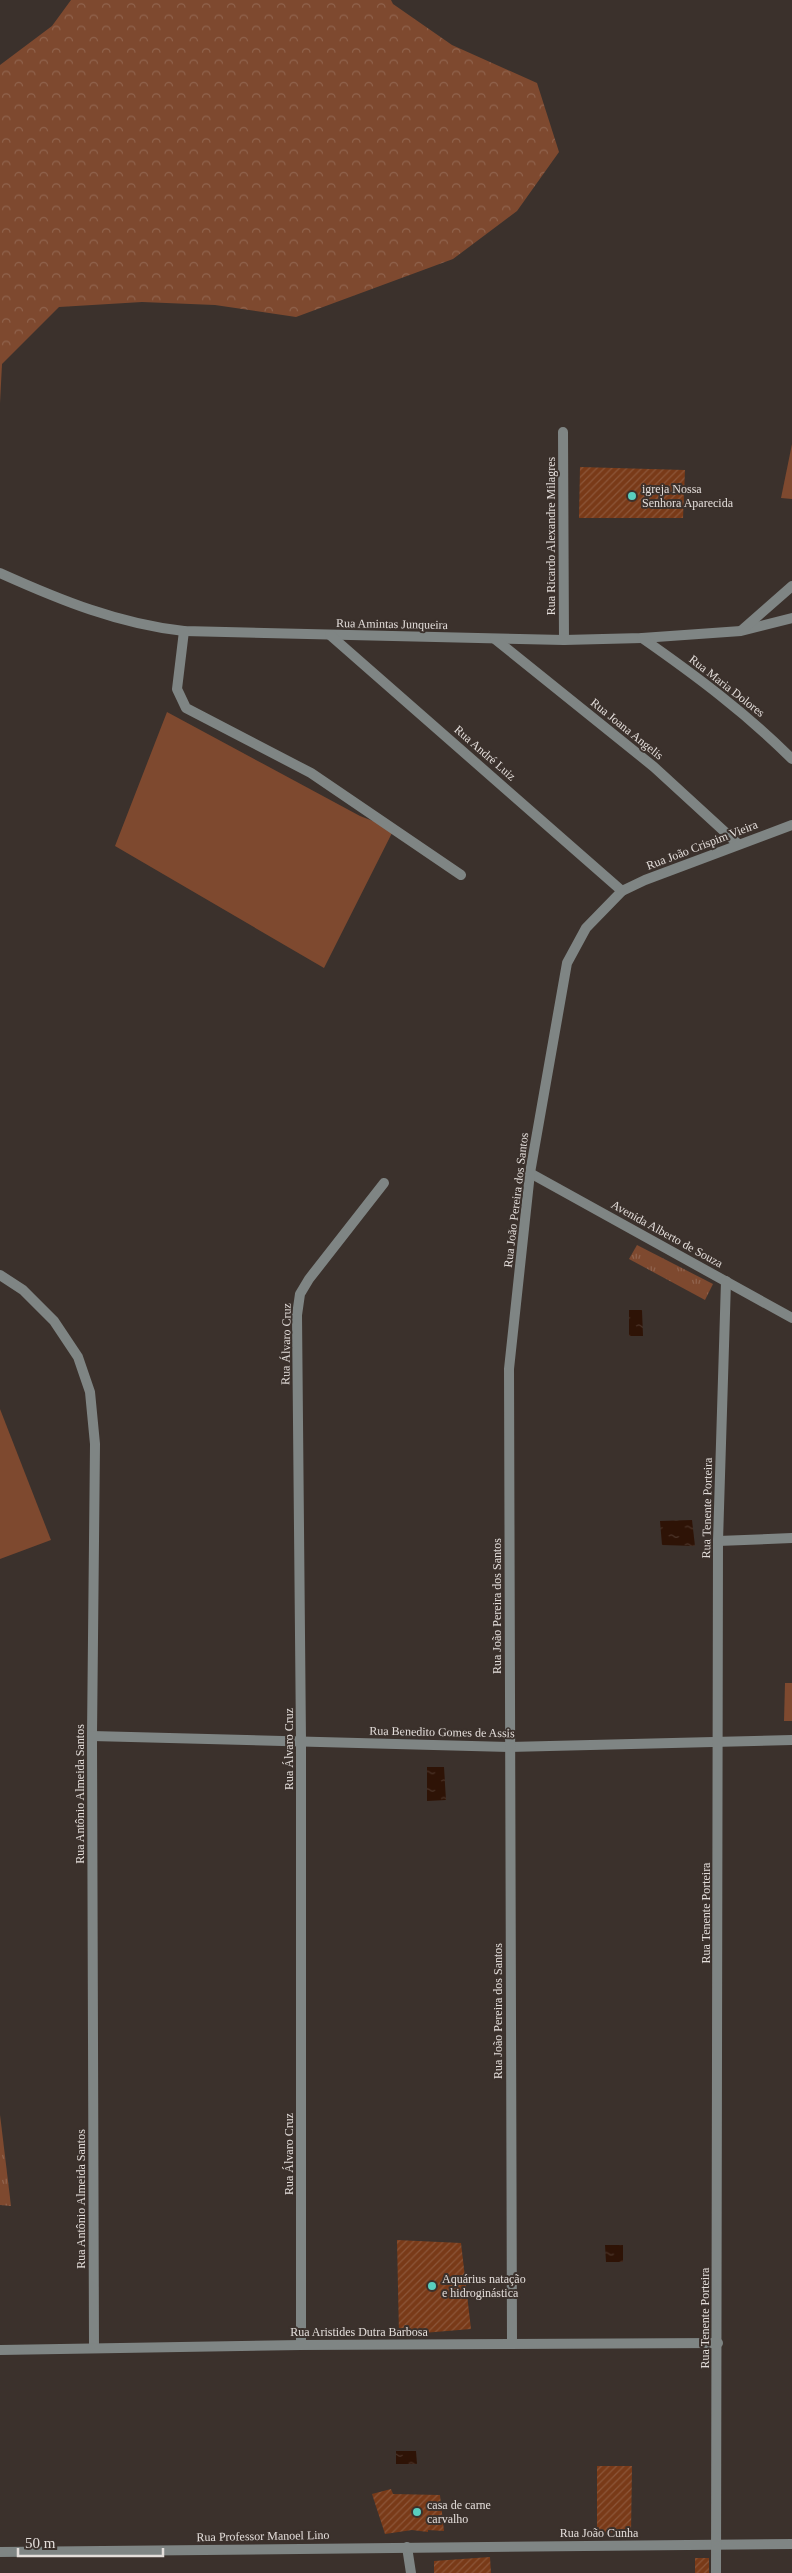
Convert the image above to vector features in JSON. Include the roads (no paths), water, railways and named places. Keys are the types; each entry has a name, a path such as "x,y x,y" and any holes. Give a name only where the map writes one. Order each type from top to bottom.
{"street":[{"name":"Rua Ricardo Alexandre Milagres","path":"563,432 564,640"},
{"name":"Rua Amintas Junqueira","path":"0,574 92,611 125,622 184,631 564,640 642,638 741,631 792,618"},
{"path":"741,631 792,586"},
{"path":"184,631 177,688 180,699 186,708 311,773 461,875"},
{"name":"Rua André Luiz","path":"330,635 622,891"},
{"name":"Rua Maria Dolores","path":"642,638 705,683 748,718 792,759"},
{"name":"Rua Joana Angelis","path":"495,639 654,767 738,844"},
{"name":"Rua João Crispim Vieira","path":"622,891 738,844 792,825"},
{"name":"Rua João Pereira dos Santos","path":"512,2344 509,1369 530,1173 568,963 586,928 622,891"},
{"name":"Avenida Alberto de Souza","path":"530,1173 792,1318"},
{"name":"Rua Álvaro Cruz","path":"301,2345 301,1741 297,1315 300,1294 309,1280 384,1183"},
{"name":"Rua Antônio Almeida Santos","path":"0,1275 23,1290 54,1321 78,1356 90,1392 95,1444 92,1736 94,2348"},
{"name":"Rua Tenente Porteira","path":"716,2573 720,1740 718,1541 726,1281"},
{"path":"718,1541 792,1538"},
{"name":"Rua Benedito Gomes de Assis","path":"92,1736 509,1747 720,1740 792,1740"},
{"name":"Rua Aristides Dutra Barbosa","path":"0,2350 301,2345 718,2343"},
{"name":"Rua João Cunha","path":"407,2547 792,2544"},
{"path":"407,2547 411,2573"},
{"name":"Rua Professor Manoel Lino","path":"0,2552 407,2547"}],"water":[{"path":"629,1310 642,1310 643,1336 629,1336"},
{"path":"692,1520 695,1546 662,1545 660,1521"},
{"path":"427,1767 444,1767 446,1800 427,1801"},
{"path":"605,2245 623,2245 623,2262 606,2262"},
{"path":"396,2451 416,2451 417,2464 396,2464"}],"place":[{"name":"igreja Nossa Senhora Aparecida","path":"632,496"},
{"name":"Aquárius natação e hidroginástica","path":"432,2286"},
{"name":"casa de carne carvalho","path":"417,2512"}]}
